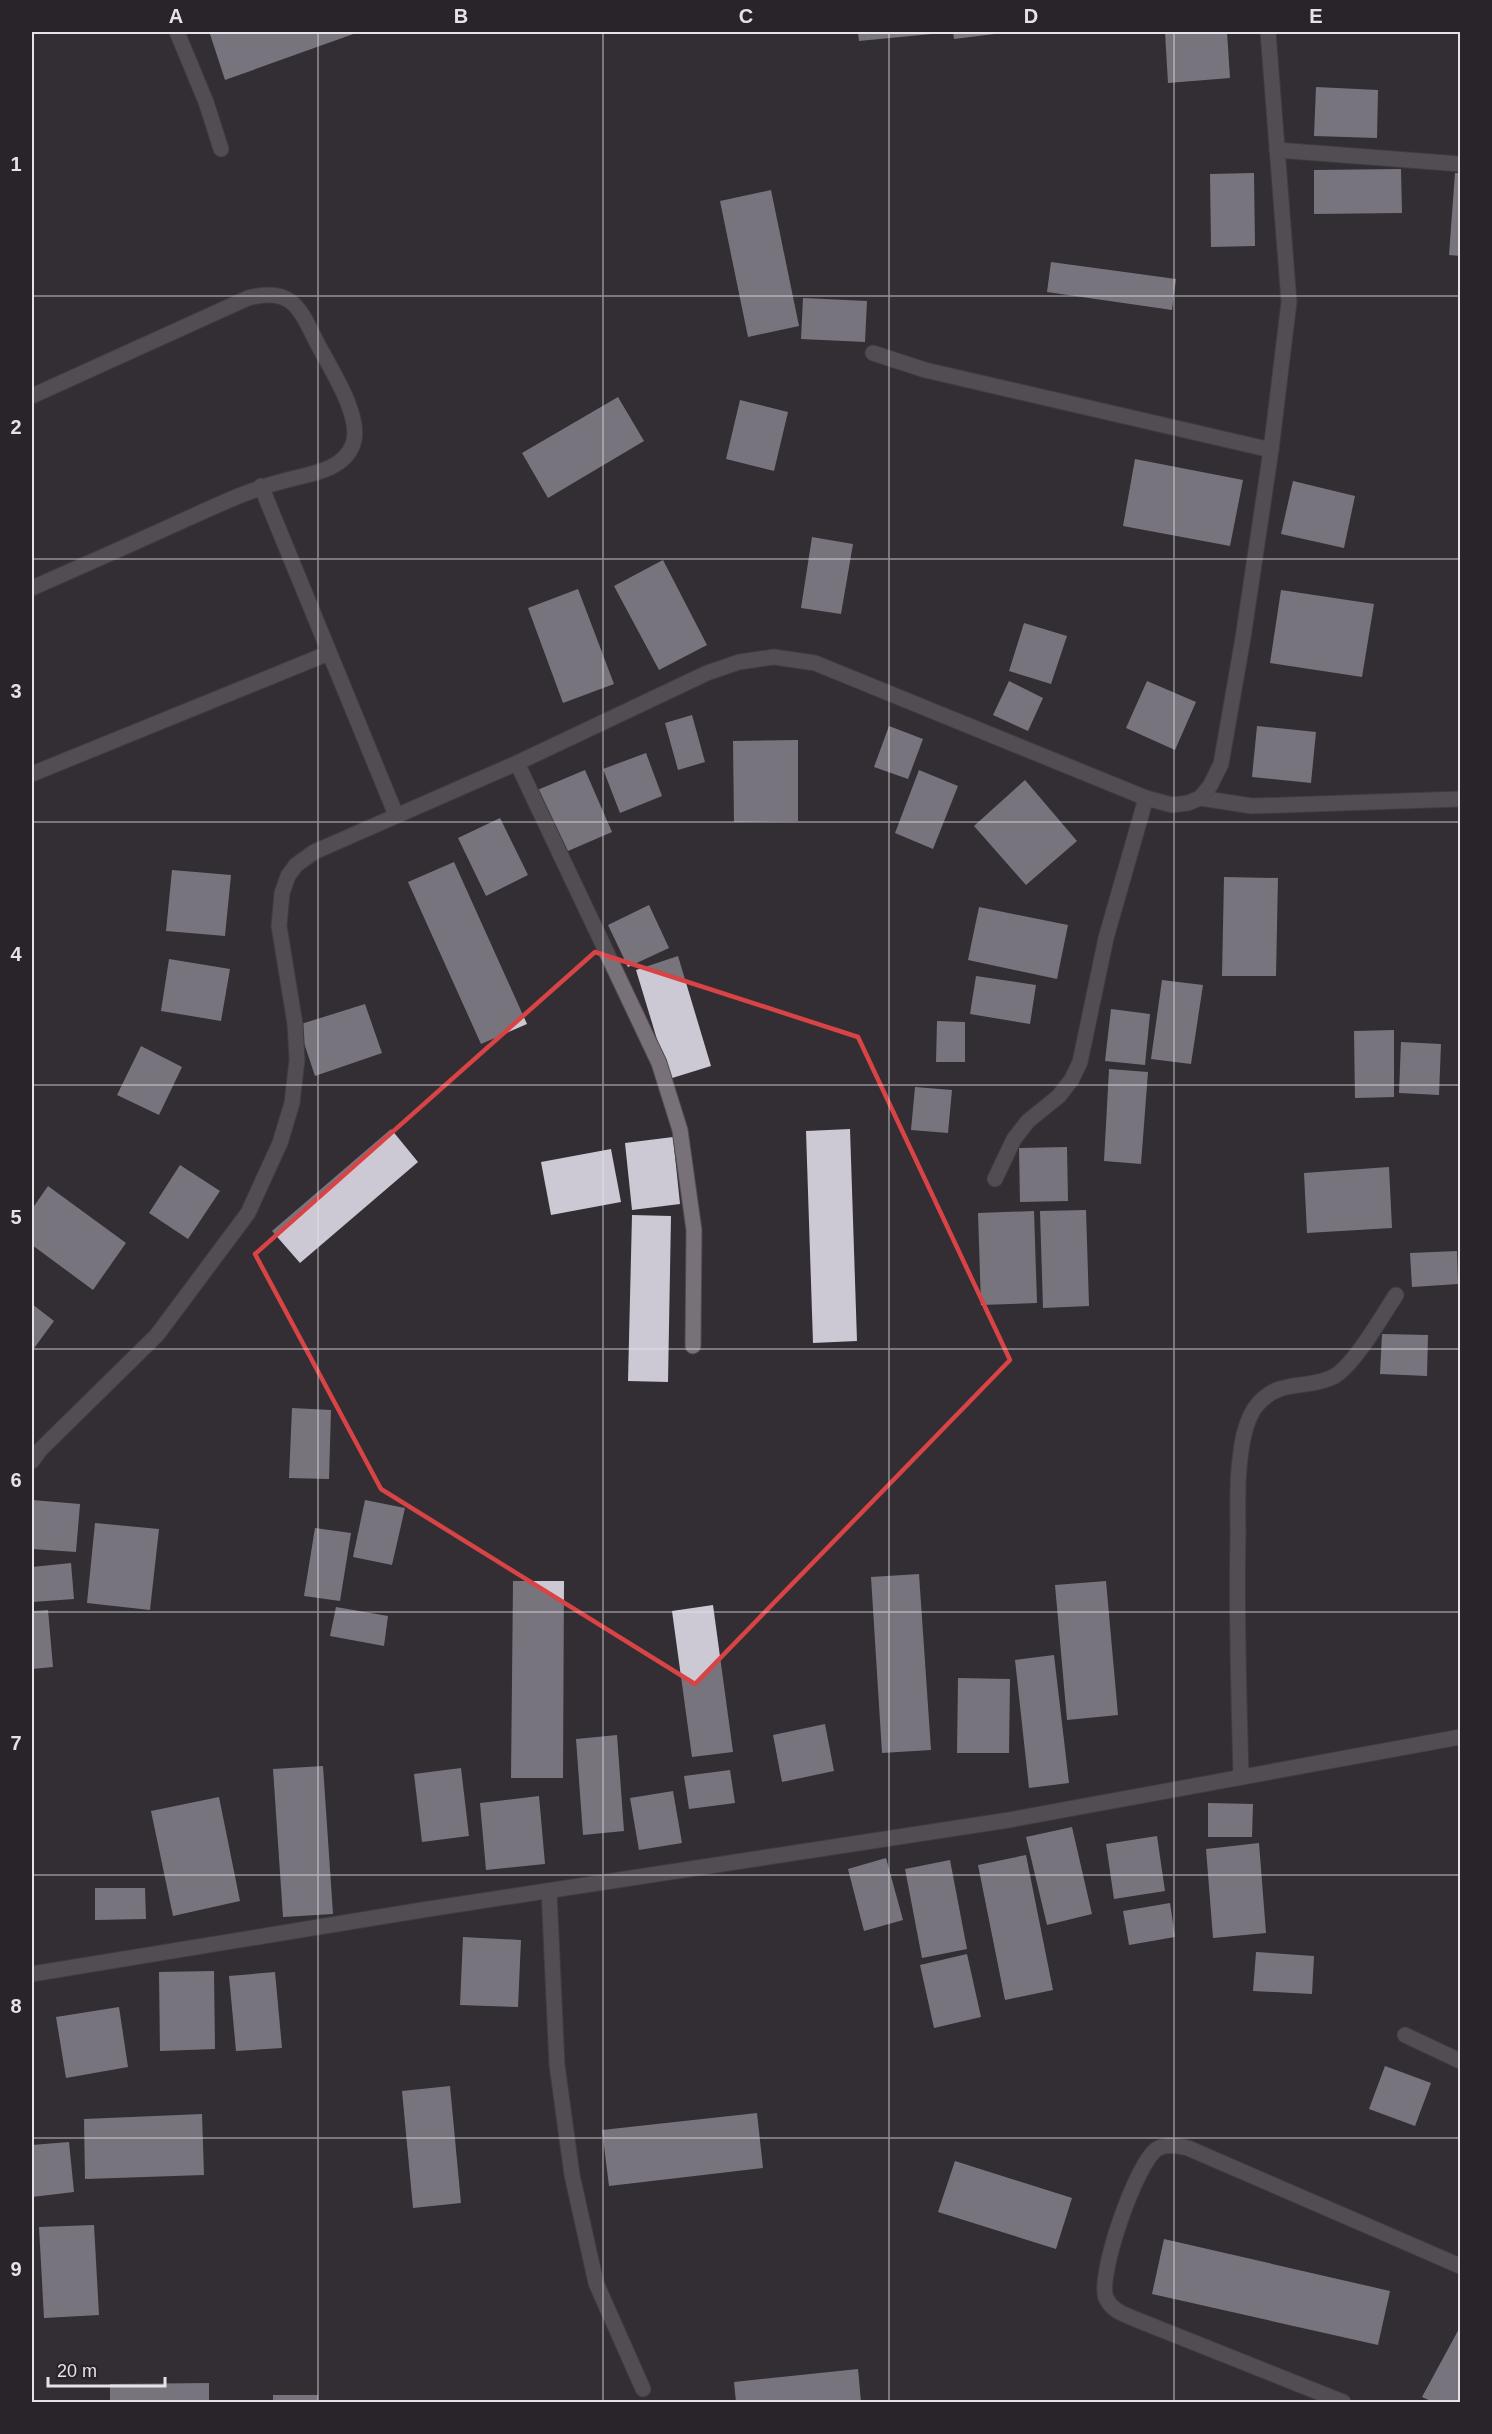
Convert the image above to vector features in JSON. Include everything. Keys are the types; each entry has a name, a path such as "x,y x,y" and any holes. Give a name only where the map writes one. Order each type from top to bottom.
{"street":[{"path":"177,32 206,102 221,149"},
{"path":"34,1452 157,1335 248,1213 280,1143 292,1103 297,1060 294,1012 279,926 282,893 296,865 314,852 517,764 707,673 739,662 774,657 815,663 1146,798 1172,805 1188,803 1200,798 1210,786 1221,764 1243,638 1271,450 1289,303 1268,32"},
{"path":"1277,150 1461,164"},
{"path":"32,396 248,298 275,294 285,298 301,311 345,399 354,421 355,434 352,446 342,459 325,470 261,486 32,588"},
{"path":"873,353 925,370 1271,450"},
{"path":"261,486 396,815"},
{"path":"32,774 329,653"},
{"path":"517,764 659,1063 680,1130 694,1230 693,1347"},
{"path":"995,1179 1014,1139 1028,1121 1059,1096 1072,1079 1080,1062 1106,938 1146,798"},
{"path":"1200,798 1252,806 1461,799"},
{"path":"1241,1777 1237,1558 1239,1468 1248,1423 1257,1404 1281,1387 1319,1382 1334,1376 1362,1346 1396,1295"},
{"path":"32,1974 1009,1820 1461,1737"},
{"path":"549,1891 557,2065 572,2175 596,2283 643,2389"},
{"path":"1405,2035 1461,2061"},
{"path":"1343,2403 1135,2319 1111,2306 1104,2289 1118,2228 1129,2196 1150,2156 1158,2148 1166,2146 1175,2145 1188,2148 1461,2265"}],"highlighted area":[{"path":"595,952 858,1037 1010,1360 695,1684 381,1489 255,1254"}],"building":[{"path":"217,32 359,32 225,80 210,34"},
{"path":"858,32 942,32 942,33 859,41"},
{"path":"953,32 1003,32 1003,33 954,39"},
{"path":"1165,32 1227,32 1230,78 1168,83"},
{"path":"1316,87 1378,90 1377,138 1314,136"},
{"path":"1401,169 1402,213 1314,214 1314,170"},
{"path":"1254,173 1255,246 1211,247 1210,174"},
{"path":"1455,173 1460,173 1460,256 1449,255"},
{"path":"771,190 799,326 748,337 720,201"},
{"path":"1051,262 1176,279 1172,310 1047,292"},
{"path":"803,298 867,301 865,342 801,339"},
{"path":"618,397 644,441 548,498 522,453"},
{"path":"740,400 788,412 774,471 726,459"},
{"path":"1135,459 1243,480 1230,546 1123,526"},
{"path":"1293,481 1355,496 1344,548 1281,534"},
{"path":"812,537 853,544 841,614 801,608"},
{"path":"663,560 707,645 659,670 614,586"},
{"path":"578,589 614,684 563,703 528,608"},
{"path":"1281,590 1374,604 1362,677 1270,663"},
{"path":"1024,623 1067,636 1051,684 1009,671"},
{"path":"1009,681 1043,698 1028,731 993,715"},
{"path":"1147,681 1196,702 1175,750 1126,728"},
{"path":"692,715 705,762 678,770 665,723"},
{"path":"889,726 923,739 908,779 874,767"},
{"path":"1257,726 1316,732 1311,783 1252,777"},
{"path":"798,740 798,821 734,822 733,741"},
{"path":"646,753 662,796 620,813 603,769"},
{"path":"585,770 612,832 561,854 535,791"},
{"path":"919,770 958,786 933,849 895,833"},
{"path":"1025,780 1077,841 1026,885 974,826"},
{"path":"500,818 528,875 486,896 458,838"},
{"path":"454,862 527,1024 481,1044 408,882"},
{"path":"172,870 231,875 225,936 166,931"},
{"path":"1224,877 1278,878 1276,976 1222,976"},
{"path":"649,905 669,948 628,967 608,925"},
{"path":"979,907 1068,925 1057,979 968,960"},
{"path":"678,956 711,1066 669,1079 636,970"},
{"path":"169,959 230,969 221,1021 161,1011"},
{"path":"976,976 1036,985 1030,1024 970,1014"},
{"path":"1162,980 1203,985 1191,1064 1151,1059"},
{"path":"365,1004 382,1053 315,1076 298,1025"},
{"path":"1111,1009 1150,1014 1145,1065 1105,1061"},
{"path":"937,1021 965,1022 965,1062 936,1062"},
{"path":"1394,1030 1394,1097 1355,1098 1354,1031"},
{"path":"1401,1042 1441,1044 1439,1095 1399,1093"},
{"path":"141,1046 182,1067 159,1115 117,1095"},
{"path":"1109,1069 1148,1072 1141,1164 1104,1161"},
{"path":"915,1087 952,1090 948,1133 911,1130"},
{"path":"391,1129 418,1162 300,1263 272,1231"},
{"path":"850,1129 857,1341 813,1343 806,1131"},
{"path":"673,1137 680,1204 632,1210 625,1143"},
{"path":"1067,1147 1068,1201 1020,1202 1019,1148"},
{"path":"611,1149 621,1202 551,1215 541,1162"},
{"path":"180,1165 220,1191 188,1239 149,1213"},
{"path":"1389,1167 1392,1228 1307,1233 1304,1173"},
{"path":"48,1186 126,1243 93,1290 32,1245 32,1209"},
{"path":"1086,1210 1089,1306 1043,1308 1040,1211"},
{"path":"1034,1211 1037,1303 981,1305 978,1213"},
{"path":"632,1215 671,1216 668,1382 628,1381"},
{"path":"1457,1251 1458,1284 1412,1287 1410,1253"},
{"path":"32,1304 54,1321 32,1351"},
{"path":"1382,1334 1428,1335 1427,1376 1380,1374"},
{"path":"292,1408 331,1410 329,1479 289,1478"},
{"path":"32,1500 80,1504 76,1552 32,1549"},
{"path":"365,1500 405,1508 392,1565 353,1557"},
{"path":"95,1523 159,1529 150,1610 87,1603"},
{"path":"315,1528 351,1533 340,1601 304,1596"},
{"path":"71,1563 74,1599 32,1602 32,1567"},
{"path":"919,1574 931,1750 882,1753 871,1577"},
{"path":"513,1581 564,1581 563,1778 511,1778"},
{"path":"1106,1581 1118,1715 1067,1720 1055,1585"},
{"path":"713,1605 733,1752 692,1757 672,1611"},
{"path":"336,1607 388,1616 384,1646 330,1636"},
{"path":"48,1610 53,1667 32,1669 32,1611"},
{"path":"1054,1655 1069,1783 1029,1788 1015,1660"},
{"path":"958,1678 1010,1679 1009,1753 957,1753"},
{"path":"825,1724 834,1771 782,1782 773,1735"},
{"path":"617,1735 624,1831 583,1835 576,1739"},
{"path":"323,1766 333,1914 283,1917 273,1769"},
{"path":"461,1768 469,1836 422,1842 414,1774"},
{"path":"730,1770 735,1803 689,1809 684,1776"},
{"path":"673,1791 682,1843 639,1850 630,1798"},
{"path":"539,1796 545,1864 486,1870 480,1803"},
{"path":"219,1797 240,1901 173,1916 151,1811"},
{"path":"1208,1803 1253,1804 1252,1837 1208,1837"},
{"path":"1072,1827 1092,1914 1047,1925 1026,1837"},
{"path":"1157,1836 1165,1891 1114,1899 1106,1844"},
{"path":"1259,1843 1266,1933 1213,1938 1206,1849"},
{"path":"1026,1855 1053,1990 1005,2000 978,1865"},
{"path":"886,1858 903,1920 864,1931 848,1869"},
{"path":"950,1860 967,1949 922,1958 905,1869"},
{"path":"95,1888 145,1888 146,1919 95,1920"},
{"path":"1170,1903 1175,1937 1129,1945 1123,1911"},
{"path":"463,1937 521,1940 518,2007 460,2005"},
{"path":"1256,1952 1314,1956 1312,1994 1253,1991"},
{"path":"967,1954 981,2017 934,2028 920,1965"},
{"path":"214,1971 215,2049 160,2051 159,1972"},
{"path":"275,1972 282,2048 236,2051 229,1976"},
{"path":"119,2007 128,2067 66,2078 56,2017"},
{"path":"1385,2066 1431,2083 1415,2126 1369,2109"},
{"path":"450,2086 461,2203 413,2208 402,2091"},
{"path":"757,2113 763,2168 609,2186 602,2130"},
{"path":"202,2114 204,2175 85,2179 84,2119"},
{"path":"69,2142 74,2192 32,2197 32,2145"},
{"path":"955,2161 1072,2198 1056,2249 938,2212"},
{"path":"94,2225 99,2315 44,2318 39,2227"},
{"path":"1164,2239 1390,2291 1378,2345 1152,2294"},
{"path":"1460,2327 1460,2402 1433,2402 1422,2397"},
{"path":"858,2369 861,2402 736,2402 734,2382"},
{"path":"209,2383 209,2402 110,2402 110,2384"},
{"path":"273,2395 318,2395 318,2402 273,2402"}]}
